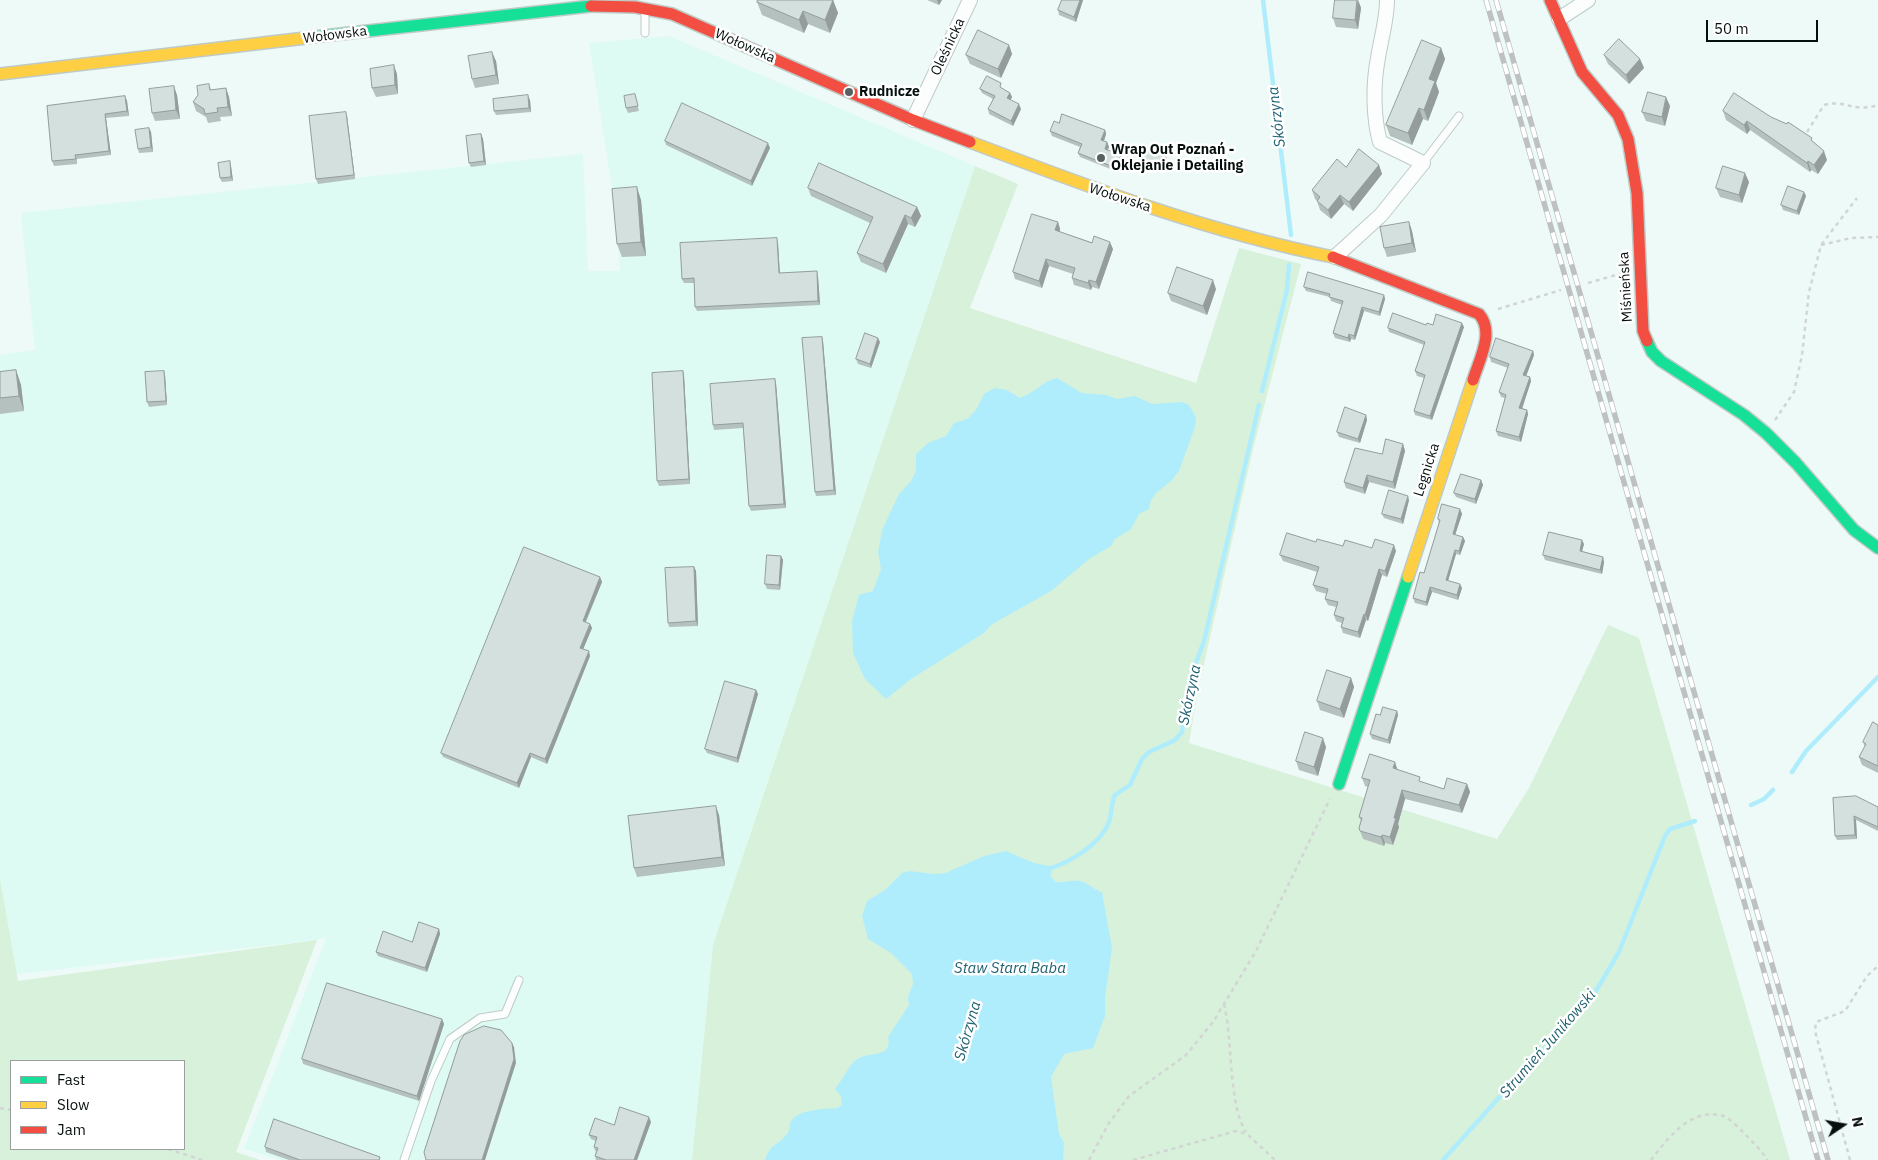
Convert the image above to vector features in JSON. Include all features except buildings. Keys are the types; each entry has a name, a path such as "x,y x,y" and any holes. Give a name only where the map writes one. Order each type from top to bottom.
{"street":[{"name":"Oleśnicka","path":"913,120 970,0"},
{"path":"1387,0 1377,60 1374,124 1380,142 1423,163 1381,215 1335,257 1479,314"},
{"name":"Miśnieńska","path":"1550,0 1582,72 1618,115 1628,139 1637,193 1643,331 1652,352 1661,361 1744,415 1766,433 1796,463 1854,530 1878,548"},
{"path":"1559,19 1588,0"},
{"name":"Wołowska","path":"0,74 573,7 648,5 913,120 1111,196 1273,245 1335,257"},
{"name":"Legnicka","path":"1338,784 1486,340 1487,329 1484,320 1479,314"}],"lane":[{"path":"645,33 648,5"},
{"path":"1423,163 1459,116"},
{"path":"404,1160 431,1081 450,1039 480,1018 505,1014 519,980"}],"path":[{"path":"1807,132 1824,105 1832,102 1861,109 1878,105"},
{"path":"1766,433 1794,392 1802,354 1809,292 1821,245 1857,198"},
{"path":"1821,245 1852,238 1878,237"},
{"path":"1588,283 1639,269"},
{"path":"1479,314 1561,290"},
{"path":"1090,1160 1109,1122 1129,1096 1185,1056 1196,1044 1224,1004 1256,951 1338,784"},
{"path":"1850,1160 1815,1031 1816,1022 1845,1011 1867,976 1878,966"},
{"path":"1224,1004 1229,1023 1239,1118 1247,1134 1275,1160"},
{"path":"1651,1160 1664,1143 1683,1125 1694,1119 1720,1114 1732,1121 1756,1145 1766,1160"},
{"path":"1133,1160 1184,1148 1236,1131 1247,1134"},
{"path":"171,1150 202,1160"}],"shaded area":[{"path":"669,36 975,166 713,945 692,1160 281,1160 244,1149 327,936 317,940 0,976 0,355 35,350 21,213 583,154 588,271 620,271 612,188 589,43"},
{"path":"975,166 1018,184 970,308 1196,383 1239,248 1301,264 1253,449 1198,690 1189,743 1497,839 1529,788 1608,625 1639,638 1790,1160 692,1160 713,945"},
{"path":"0,879 18,981 317,940 236,1152 260,1160 0,1160"}],"water":[{"path":"1057,378 1082,393 1106,395 1117,399 1135,396 1152,404 1182,402 1189,405 1196,417 1195,427 1179,471 1171,481 1156,493 1151,500 1149,509 1139,514 1131,529 1115,539 1111,546 1089,559 1051,591 991,625 984,633 911,679 886,699 865,679 853,653 852,621 859,595 873,591 881,569 878,552 882,530 899,494 911,481 916,471 916,454 928,443 946,436 954,423 967,419 976,410 984,394 995,388 1007,390 1020,398"},
{"name":"Staw Stara Baba","path":"1006,851 1034,863 1050,866 1052,871 1050,876 1056,882 1080,881 1102,892 1112,948 1105,998 1105,1016 1093,1048 1064,1054 1051,1077 1059,1134 1064,1143 1063,1160 765,1160 772,1147 788,1133 793,1118 804,1112 837,1108 842,1105 841,1096 835,1089 857,1059 884,1052 887,1049 889,1044 888,1037 909,1005 908,997 913,984 912,974 891,953 868,939 862,916 867,901 885,890 902,873 909,871 934,874 945,873 984,856"}],"waterway":[{"name":"Skórzyna","path":"1263,0 1291,235"},
{"name":"Skórzyna","path":"1262,391 1287,290 1289,265"},
{"name":"Skórzyna","path":"1048,869 1083,852 1099,838 1109,822 1115,795 1130,785 1142,759 1149,752 1175,740 1182,732 1189,682 1204,641 1259,405"},
{"name":"Strumień Junikowski","path":"1792,772 1806,751 1878,677"},
{"name":"Strumień Junikowski","path":"1751,805 1764,799 1773,790"},
{"name":"Strumień Junikowski","path":"1443,1160 1523,1071 1590,1001 1619,952 1665,836 1670,829 1695,821"}],"railway":[{"path":"1486,0 1818,1160"},
{"path":"1496,0 1828,1160"}],"traffic: fast":[{"path":"314,37 591,6"},
{"path":"1647,341 1652,352 1661,361 1744,415 1766,433 1796,463 1854,530 1878,548"},
{"path":"1339,784 1408,577"}],"traffic: slow":[{"path":"0,74 314,37"},
{"path":"970,142 1149,207 1240,235 1333,257"},
{"path":"1408,577 1473,380"}],"traffic: jam":[{"path":"1550,0 1582,72 1618,115 1628,139 1637,193 1643,331 1647,341"},
{"path":"591,6 635,7 672,14 913,120 970,142"},
{"path":"1333,257 1479,314 1484,321 1486,338 1473,380"}],"place":[{"name":"Rudnicze","path":"849,92"},
{"name":"Wrap Out Poznań - Oklejanie i Detailing","path":"1101,158"}]}
